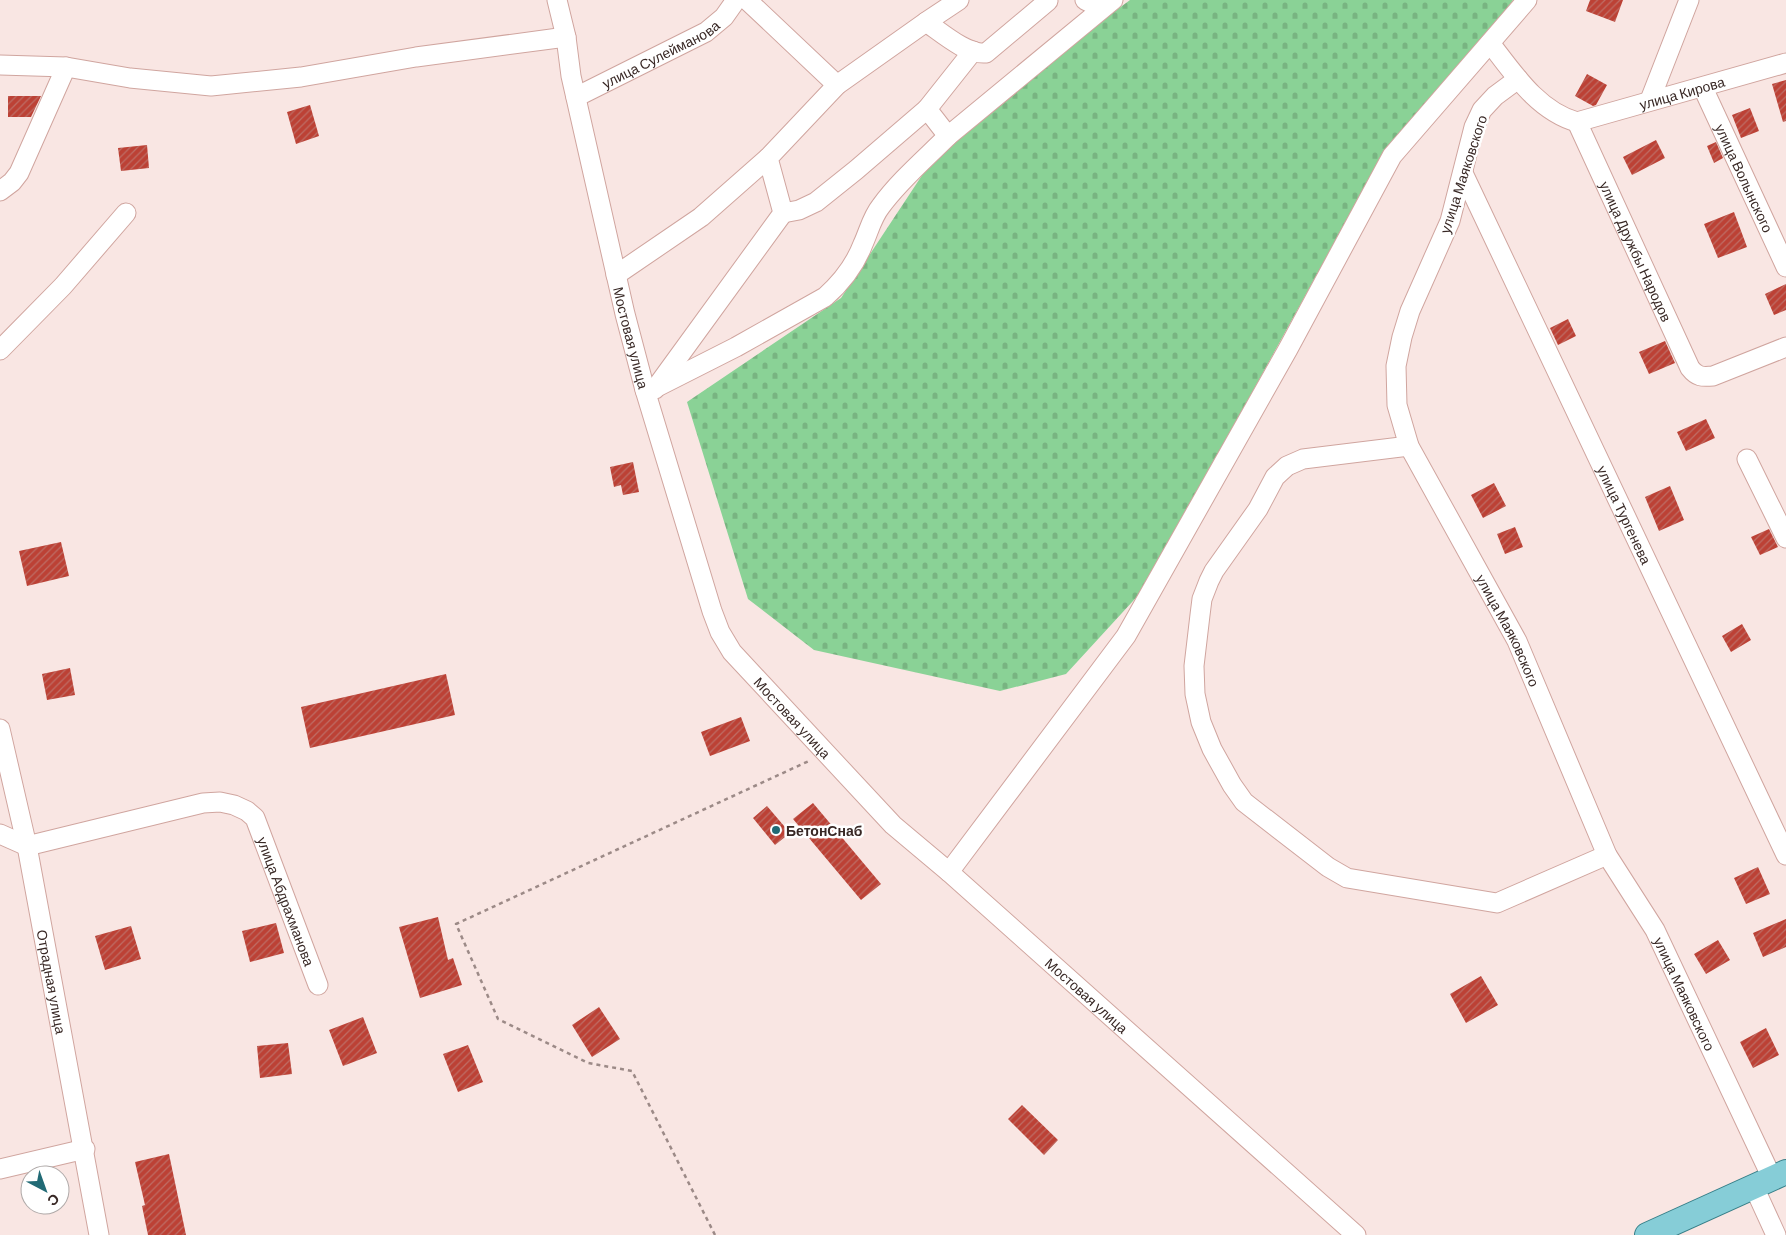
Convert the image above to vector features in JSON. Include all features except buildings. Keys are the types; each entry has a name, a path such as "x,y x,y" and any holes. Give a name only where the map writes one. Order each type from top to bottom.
{"main road":[{"path":"1648,1235 1770,1179"}],"street":[{"name":"Мостовая улица","path":"557,0 566,37 571,76 616,275 720,632 732,652 892,825 949,872 1356,1235"},
{"name":"улица Сулейманова","path":"576,97 706,32 724,17 736,0"},
{"path":"747,0 837,85"},
{"path":"616,275 701,217 768,158 837,85 959,0"},
{"path":"926,22 956,43 979,54 986,52 1051,0"},
{"path":"949,872 1126,636 1288,349 1392,156 1527,0"},
{"path":"1650,100 1689,0"},
{"path":"650,389 736,347 834,289 854,262 870,224 880,207 948,136 1100,2"},
{"path":"0,64 66,67 130,78 212,86 301,78 416,57 566,37"},
{"path":"1490,43 1518,79 1539,101 1557,115 1577,122"},
{"path":"650,389 783,214 799,210 816,202 856,170 927,109 973,51"},
{"name":"улица Кирова","path":"1577,122 1650,100 1703,88 1786,63"},
{"path":"0,190 12,182 19,173 66,67"},
{"name":"улица Маяковского","path":"1518,79 1495,96 1482,110 1474,127 1450,221 1410,311 1402,337 1396,366 1397,405 1409,446 1516,641 1607,855 1655,930 1770,1179 1776,1235"},
{"name":"улица Волынского","path":"1703,88 1786,267"},
{"path":"927,109 948,136"},
{"name":"улица Дружбы Народов","path":"1577,122 1690,368 1695,374 1701,377 1713,376 1786,347"},
{"path":"768,158 783,214"},
{"name":"улица Тургенева","path":"1463,173 1786,855"},
{"path":"0,350 63,286 126,213"},
{"path":"1409,446 1303,459 1287,466 1275,477 1258,509 1214,571 1202,598 1194,666 1197,708 1212,748 1232,785 1244,802 1328,868 1347,878 1497,903 1607,855"},
{"path":"1747,458 1786,538"},
{"name":"Отрадная улица","path":"0,728 27,846 100,1235"},
{"name":"улица Абдрахманова","path":"27,846 203,803 220,802 234,805 247,811 255,818 318,985"},
{"path":"0,834 27,846"},
{"path":"0,1169 85,1148"}],"path":[{"path":"715,1235 632,1071 588,1063 498,1019 456,924 826,753"}],"green space":[{"path":"1130,0 1513,0 1461,77 1382,156 1144,589 1066,674 1000,691 814,650 748,599 687,402 841,298 948,136"}],"place":[{"name":"БетонСнаб","path":"776,830"}]}
